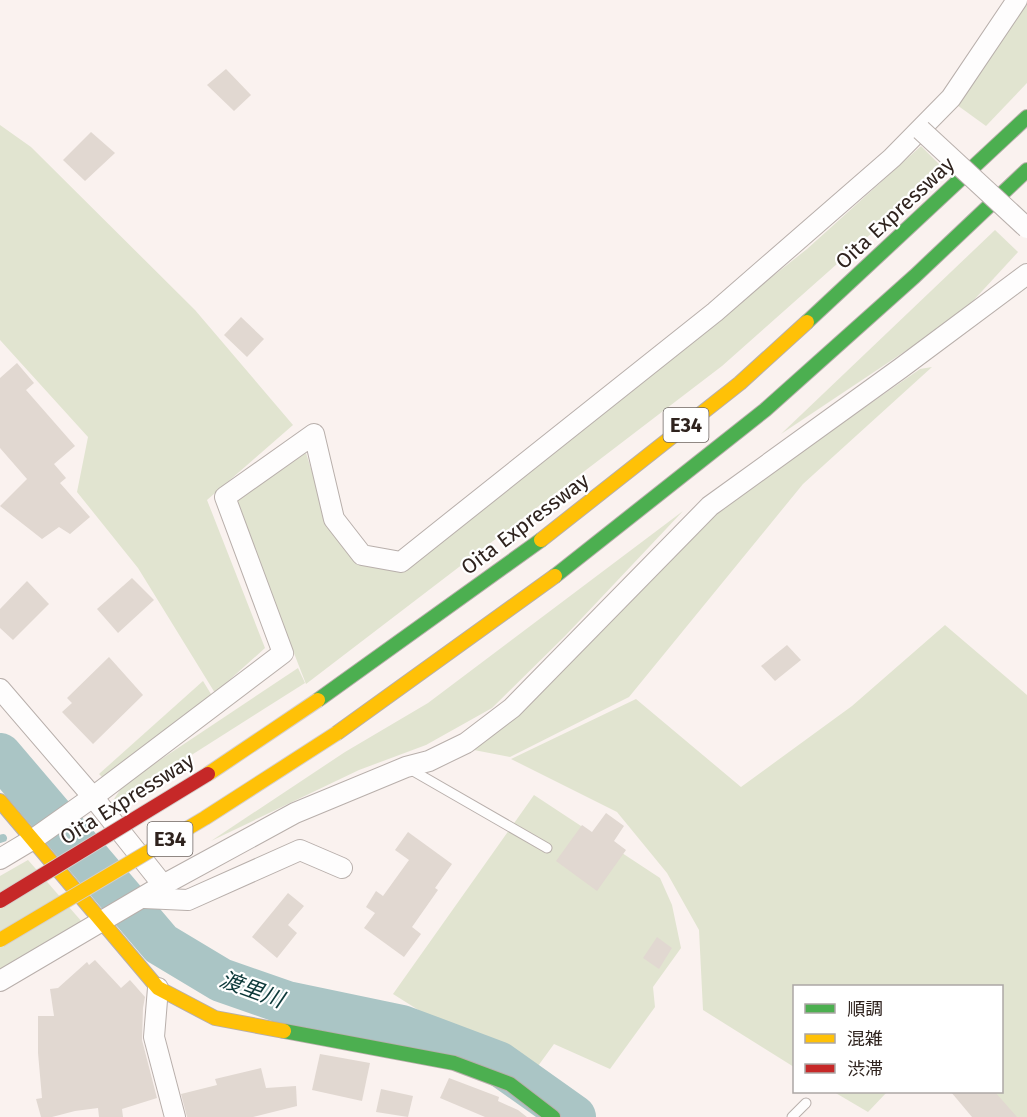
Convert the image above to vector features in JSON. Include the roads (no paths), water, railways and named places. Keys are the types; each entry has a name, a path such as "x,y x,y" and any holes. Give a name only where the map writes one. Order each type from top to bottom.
{"main road":[{"name":"Oita Expressway","path":"0,901 194,783 318,700 523,554 740,383 1027,117"},
{"name":"E34","path":"0,940 205,818 337,733 547,582 765,410 915,276 1027,170"},
{"path":"0,801 105,920 158,988 215,1018 454,1063 510,1084 552,1117"}],"street":[{"path":"0,859 34,839 92,798 283,653 225,497 315,434 334,519 362,555 401,562 715,312 921,130 951,98 1017,0"},
{"path":"921,130 1027,228"},
{"path":"0,981 163,885 295,813 466,744 512,708 710,506 1027,274"},
{"path":"0,689 163,885"},
{"path":"142,899 188,900 300,850 342,868"},
{"path":"158,988 154,1037 175,1117"}],"lane":[{"path":"406,767 547,848"},
{"path":"792,1117 806,1103"}],"water":[{"path":"0,737 55,803 36,821 29,821 0,788"}],"waterway":[{"name":"渡里川","path":"0,755 161,944 221,980 287,1003 402,1027 498,1063 574,1117"}]}
